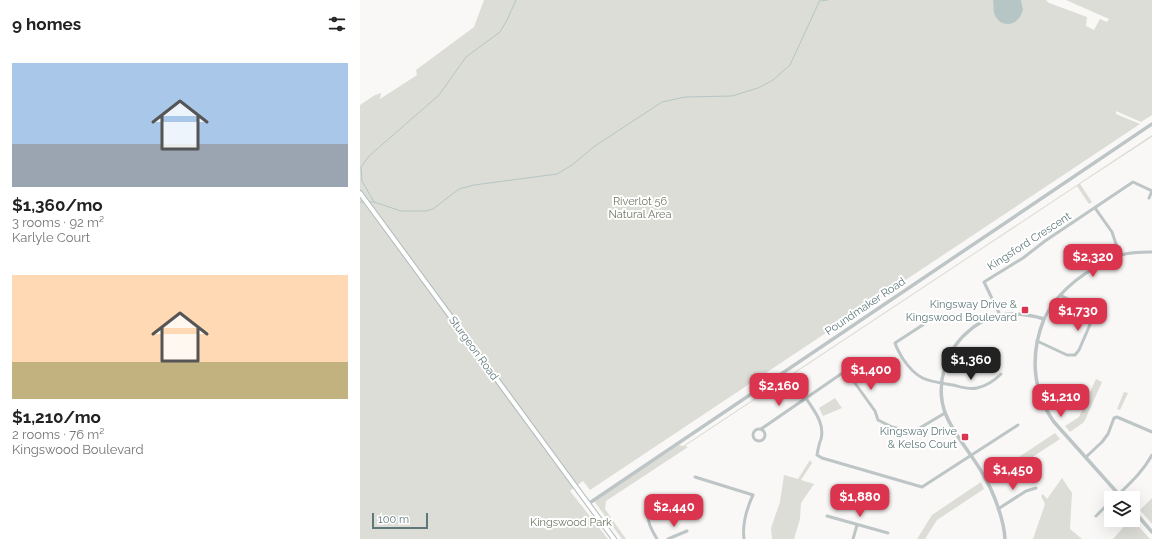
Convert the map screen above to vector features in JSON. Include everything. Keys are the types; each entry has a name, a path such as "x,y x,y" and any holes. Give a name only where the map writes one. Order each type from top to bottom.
{"main road":[{"name":"Sturgeon Road","path":"360,192 614,539"}],"street":[{"name":"Poundmaker Road","path":"588,504 1152,124"},
{"name":"Kingsford Crescent","path":"1000,315 984,282 1019,261 1045,241 1133,182 1152,191 1149,198"},
{"path":"1095,208 1112,232 1120,256"},
{"path":"1116,491 1054,422 1040,396 1034,371 1034,359 1037,341 1044,319 1060,295 1077,280 1096,268 1120,256 1136,252 1151,252"},
{"path":"1037,341 1067,355 1075,355 1078,350 1095,313 1060,295"},
{"path":"1005,539 1004,528 998,509 984,476 945,413 941,384 945,364 958,342 966,332 977,325 1000,315 1020,314 1044,319"},
{"path":"935,316 895,343 896,349 913,372 924,379 941,384 976,388 993,380 1001,374"},
{"path":"760,429 765,433 765,437 758,441 755,439 753,434 757,429 760,429 841,374 847,372 875,411 878,420 892,427 913,432 945,413"},
{"path":"806,398 821,424 821,438 817,455 822,458 922,487 1018,425"},
{"path":"1046,407 1054,402"},
{"path":"1086,457 1108,434 1114,418 1117,417 1152,432"},
{"path":"1122,491 1146,466 1152,455"},
{"path":"695,477 753,495 743,527 744,539"},
{"path":"998,509 1026,491 1036,488"},
{"path":"647,509 649,525 657,539"},
{"path":"1096,516 1104,509"},
{"path":"827,516 888,533"},
{"path":"1140,518 1152,532"},
{"path":"853,539 857,525"},
{"path":"668,539 687,531"}],"green space":[{"name":"Riverlot 56 Natural Area","path":"484,0 993,0 1023,9 1021,0 1046,0 1049,3 1087,17 1086,26 1094,30 1100,19 1107,22 1109,19 1066,0 1152,0 1152,115 1141,122 1116,111 1116,114 1140,124 590,490 583,481 570,491 608,539 360,539 360,105 375,95 381,93 380,99 417,75 416,70 474,27"},
{"path":"1152,135 1152,137 1080,184 1092,202 1089,204 1077,186 789,377 800,394 797,396 786,379 685,446 688,447 606,501 605,509 626,539 622,539 594,501 679,445 683,446"},
{"path":"1096,379 1102,382 1084,422 1070,432 1065,426 1079,417"},
{"path":"1124,392 1128,393 1120,410 1117,409"},
{"path":"835,398 842,408 823,416 819,408"},
{"path":"1055,433 1060,439 994,482 992,475"},
{"path":"810,460 812,463 801,480 814,484 801,503 800,519 794,539 772,539 771,528 780,502 784,475 798,479"},
{"path":"1062,478 1072,493 1070,529 1082,539 1033,539 1045,504 1041,496 1043,494 1047,499"},
{"path":"981,482 984,489 937,520 925,539 917,539 932,515"},
{"path":"1152,498 1152,524 1140,510"},
{"path":"1124,527 1139,527 1150,539 1113,539"}],"shaded area":[{"path":"993,0 1021,0 1023,9 1020,16 1016,21 1009,24 1005,24 998,20 994,13"}],"waterway":[{"path":"374,202 362,181 361,167 369,156 439,95 466,57 500,32 516,0"},
{"path":"369,202 374,202 401,211 426,211 433,209 459,189 474,185 557,174 572,165 595,146 662,102 685,97 732,96 758,88 773,80 790,65 820,0"},
{"path":"821,1 828,0"},
{"path":"360,202 365,202"}],"place":[{"name":"Kingsway Drive & Kingswood Boulevard","path":"1025,310"},
{"name":"Kingsway Drive & Kelso Court","path":"965,437"}],"park label":[{"name":"Kingswood Park","path":"571,522"}]}
